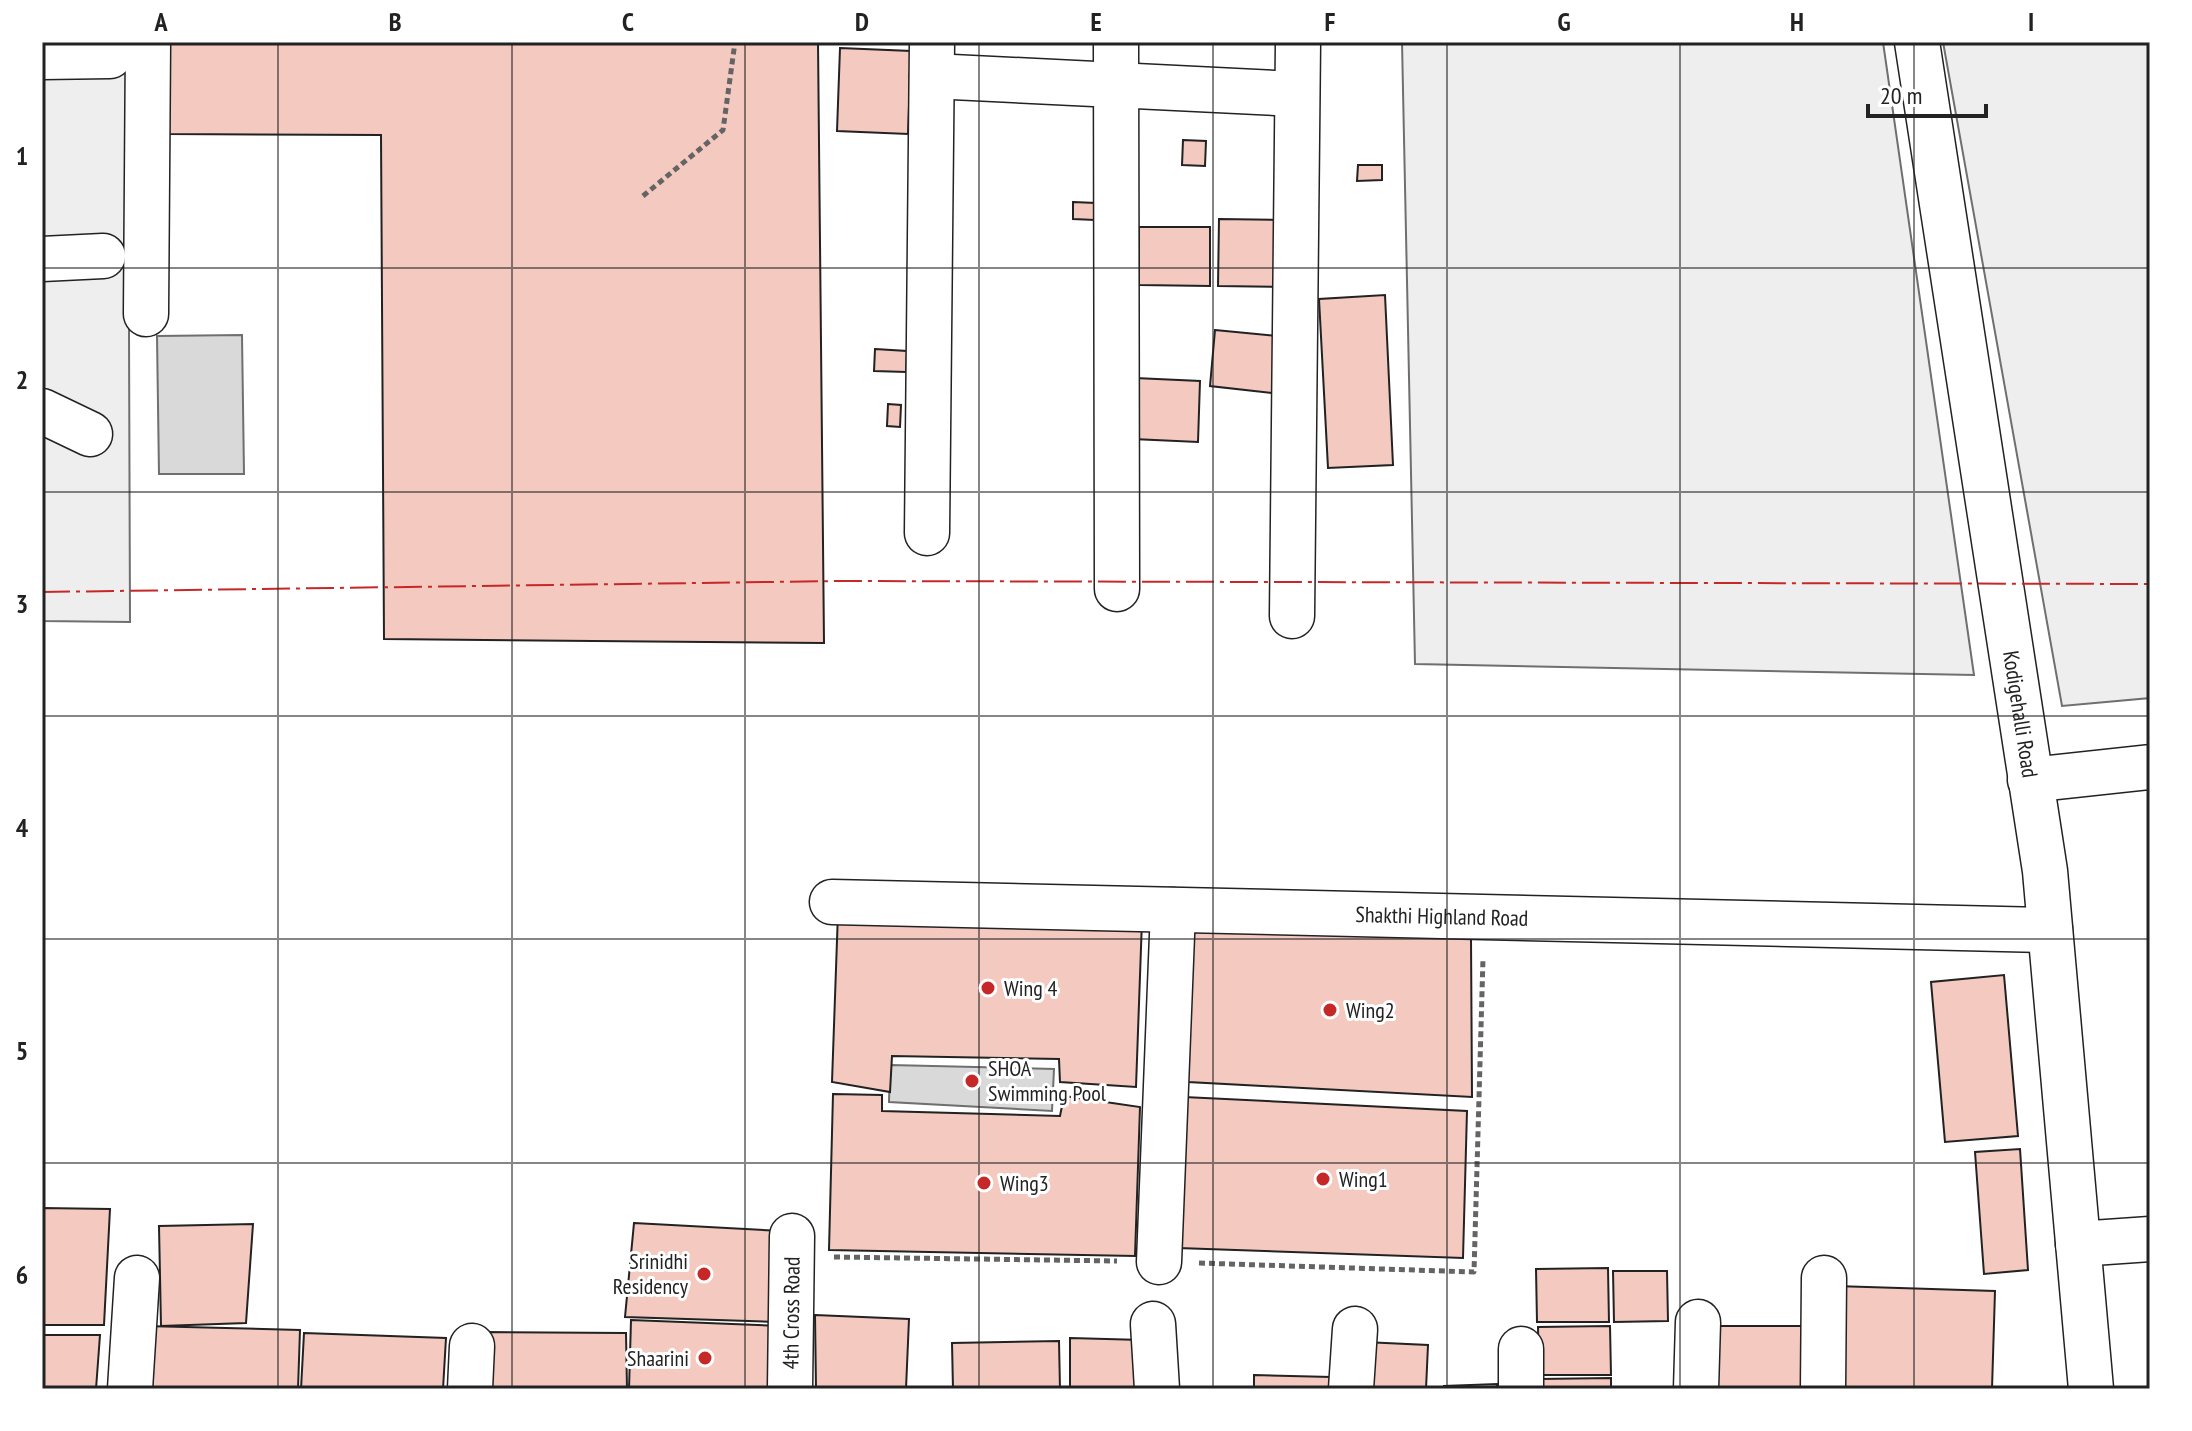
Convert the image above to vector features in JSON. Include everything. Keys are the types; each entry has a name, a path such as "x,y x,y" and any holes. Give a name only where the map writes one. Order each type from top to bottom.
{"street":[{"path":"1116,42 1117,589"},
{"path":"1292,616 1298,42"},
{"name":"Kodigehalli Road","path":"1917,42 2045,871 2091,1389"},
{"path":"42,57 129,49 146,314"},
{"path":"927,533 932,59 1116,86 1297,94"},
{"path":"42,259 103,256"},
{"path":"42,411 90,434"},
{"path":"2030,780 2150,767"},
{"name":"Shakthi Highland Road","path":"832,902 2050,930"},
{"path":"1159,1262 1173,910"},
{"name":"4th Cross Road","path":"790,1389 792,1236"},
{"path":"2078,1244 2150,1239"},
{"path":"130,1389 137,1278"},
{"path":"1823,1389 1824,1278"},
{"path":"1696,1389 1698,1322"},
{"path":"1153,1324 1157,1389"},
{"path":"1351,1389 1355,1329"},
{"path":"470,1389 472,1346"}],"path":[{"path":"643,196 723,130 735,42"},
{"path":"834,1257 1159,1262 1474,1272 1483,953"}],"shaded area":[{"path":"42,42 128,42 130,622 42,621"},
{"path":"1402,42 1883,42 1974,675 1415,664"},
{"path":"1943,42 2150,42 2150,698 2062,706"},
{"path":"242,335 244,474 159,474 157,336"},
{"name":"SHOA Swimming Pool","path":"890,1065 1054,1069 1052,1111 889,1102"}],"building":[{"path":"167,42 818,42 824,643 384,639 381,135 167,134"},
{"path":"840,48 911,51 908,134 837,131"},
{"path":"1183,140 1206,141 1205,166 1182,165"},
{"path":"1358,165 1382,165 1382,180 1357,181"},
{"path":"1073,202 1096,203 1095,220 1073,219"},
{"path":"1219,219 1282,220 1281,287 1218,286"},
{"path":"1139,227 1210,227 1210,286 1139,285"},
{"path":"1385,295 1393,465 1328,468 1319,299"},
{"path":"1215,330 1278,336 1273,393 1210,386"},
{"path":"875,349 907,351 906,372 874,371"},
{"path":"1135,378 1200,381 1198,442 1133,439"},
{"path":"888,404 901,405 900,427 887,426"},
{"name":"Wing 4","path":"838,912 1142,920 1136,1087 1060,1082 1059,1059 892,1056 890,1092 832,1082"},
{"name":"Wing2","path":"1187,930 1471,938 1472,1097 1188,1082"},
{"path":"2004,975 2018,1136 1945,1142 1931,982"},
{"name":"Wing3","path":"833,1094 882,1095 882,1111 1060,1116 1064,1096 1140,1107 1135,1256 829,1250"},
{"name":"Wing1","path":"1184,1097 1467,1111 1463,1258 1178,1248"},
{"path":"2020,1149 2028,1270 1984,1274 1975,1152"},
{"path":"42,1208 110,1209 104,1325 42,1325"},
{"name":"Srinidhi Residency","path":"634,1223 781,1231 778,1322 625,1317"},
{"path":"253,1224 246,1323 161,1326 159,1226"},
{"path":"1608,1268 1609,1322 1537,1322 1536,1269"},
{"path":"1613,1271 1667,1271 1668,1321 1614,1322"},
{"path":"1835,1286 1995,1291 1992,1389 1831,1389"},
{"path":"815,1315 909,1319 906,1389 816,1389"},
{"name":"Shaarini","path":"631,1320 780,1326 778,1389 629,1389"},
{"path":"145,1326 300,1330 298,1389 144,1389"},
{"path":"1610,1326 1611,1375 1539,1375 1538,1327"},
{"path":"1706,1326 1812,1326 1812,1389 1706,1389"},
{"path":"486,1332 626,1333 627,1389 483,1389"},
{"path":"304,1333 446,1338 443,1389 301,1389"},
{"path":"42,1335 100,1335 96,1389 42,1389"},
{"path":"1070,1338 1142,1340 1141,1389 1070,1389"},
{"path":"1059,1341 1060,1389 953,1389 952,1343"},
{"path":"1364,1342 1428,1345 1426,1389 1362,1389"},
{"path":"1254,1375 1331,1377 1331,1389 1254,1389"},
{"path":"1611,1378 1611,1389 1539,1389 1539,1379"},
{"path":"1497,1384 1497,1389 1444,1389 1444,1386"}],"power":[{"path":"42,592 841,581 2150,584"}],"place":[{"name":"Wing 4","path":"988,988"},
{"name":"Wing2","path":"1330,1010"},
{"name":"SHOA Swimming Pool","path":"972,1081"},
{"name":"Wing1","path":"1323,1179"},
{"name":"Wing3","path":"984,1183"},
{"name":"Srinidhi Residency","path":"704,1274"},
{"name":"Shaarini","path":"705,1358"}]}
